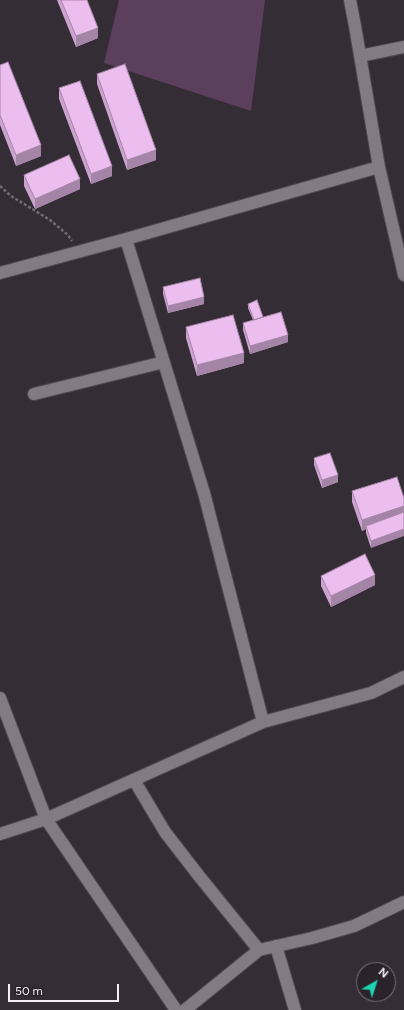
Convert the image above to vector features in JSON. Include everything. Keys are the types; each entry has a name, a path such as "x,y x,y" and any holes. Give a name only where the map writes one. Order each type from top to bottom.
{"street":[{"path":"350,0 379,167 404,275"},
{"path":"360,56 404,47"},
{"path":"0,273 379,167"},
{"path":"126,239 204,494 263,722"},
{"path":"34,394 164,362"},
{"path":"0,834 46,819 263,722 370,693 404,677"},
{"path":"0,698 46,819 176,1010"},
{"path":"134,780 165,832 259,950"},
{"path":"185,1010 259,950 312,938 354,926 404,902"},
{"path":"276,946 295,1010"}],"path":[{"path":"0,186 11,196 50,220 68,235 78,252"}],"shaded area":[{"path":"119,0 265,0 251,111 104,63"}],"building":[{"path":"61,0 87,0 98,28 76,36"},
{"path":"8,62 41,145 16,155 0,115 0,65"},
{"path":"125,64 156,150 127,160 97,74"},
{"path":"80,81 112,166 91,174 59,88"},
{"path":"69,155 80,179 35,199 24,175"},
{"path":"200,278 204,297 168,306 163,287"},
{"path":"257,300 263,317 254,320 248,304"},
{"path":"281,312 288,335 250,346 243,323"},
{"path":"233,315 244,353 197,365 186,327"},
{"path":"330,453 338,475 322,480 314,458"},
{"path":"397,477 404,498 404,506 362,520 352,491"},
{"path":"404,512 404,529 371,541 366,526"},
{"path":"365,554 375,575 331,596 321,576"}]}
